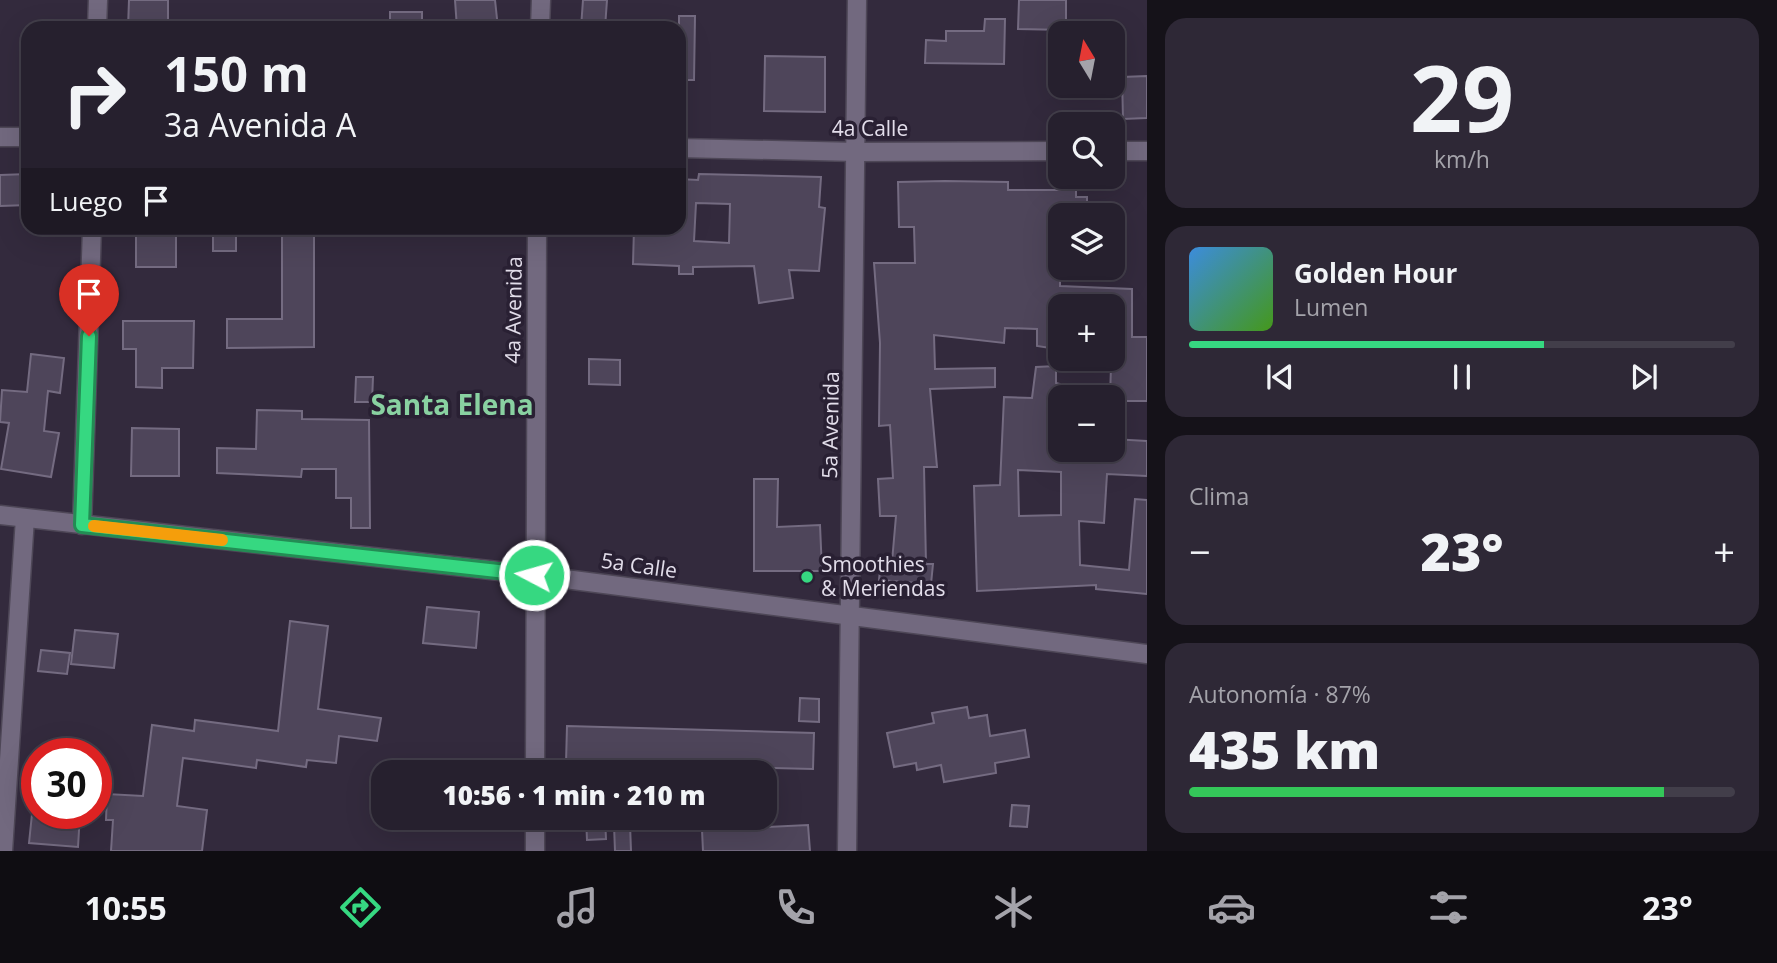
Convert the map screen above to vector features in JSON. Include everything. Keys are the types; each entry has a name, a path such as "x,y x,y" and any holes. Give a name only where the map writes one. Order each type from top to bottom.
{"street":[{"path":"97,21 98,0"},
{"path":"540,21 541,0"},
{"name":"5a Avenida","path":"847,851 857,0"},
{"path":"0,137 21,137"},
{"name":"4a Calle","path":"686,148 857,152 1048,151"},
{"path":"1125,151 1147,151"},
{"path":"82,525 92,235"},
{"name":"4a Avenida","path":"535,760 537,235"},
{"name":"5a Calle","path":"0,516 534,575 851,618 1147,654"},
{"path":"3,851 25,518"},
{"path":"535,830 536,851"}],"building":[{"path":"129,0 168,0 168,21 128,21"},
{"path":"455,0 495,0 497,21 456,21"},
{"path":"583,0 607,0 606,21 582,21"},
{"path":"1019,0 1066,0 1066,21 1048,21 1048,30 1018,29"},
{"path":"390,12 422,12 422,21 390,21"},
{"path":"679,16 695,16 694,80 686,80 686,21 679,21"},
{"path":"985,19 1005,19 1004,64 925,63 926,40 946,41 946,31 984,31"},
{"path":"765,56 825,57 825,112 764,111"},
{"path":"1147,76 1147,118 1125,119 1122,98 1125,98 1125,77"},
{"path":"21,174 21,205 0,206 0,175"},
{"path":"699,174 821,177 819,207 825,208 819,271 789,270 793,298 759,303 754,266 693,267 693,274 679,274 679,266 633,264 634,235 686,235 686,179 698,180","holes":["696,203 730,204 729,243 694,241"]},
{"path":"898,182 1008,182 1008,190 1076,190 1076,197 1087,197 1087,203 1048,203 1048,280 1060,280 1060,286 1132,289 1132,337 1147,337 1147,401 1125,401 1125,385 1110,385 1111,371 1125,371 1125,294 1048,294 1048,348 1037,346 1037,329 1005,328 1004,343 934,335 935,369 995,368 995,387 930,389 937,467 924,467 926,564 933,564 931,584 879,580 881,561 892,562 896,516 880,516 878,479 893,478 890,425 879,426 880,343 874,263 915,263 914,227 899,227"},
{"path":"136,235 176,235 176,267 136,267"},
{"path":"213,235 236,235 236,251 213,251"},
{"path":"282,235 314,235 314,347 227,348 227,319 282,319"},
{"path":"123,321 194,321 193,368 162,368 162,388 136,387 136,349 123,349"},
{"path":"31,354 64,358 60,393 48,391 44,431 59,433 51,477 1,469 9,423 0,422 2,390 27,392"},
{"path":"589,359 620,360 620,385 589,384"},
{"path":"1048,366 1048,371 1056,371 1056,383 1060,385 1048,385 1048,462 1125,462 1125,440 1147,441 1147,476 1107,474 1104,523 1079,521 1080,565 1129,570 1135,499 1147,500 1147,594 1096,589 1096,585 977,591 974,486 1000,485 1004,397 1032,398 1036,367","holes":["1018,470 1061,472 1061,515 1019,516"]},
{"path":"356,377 373,377 372,402 355,402"},
{"path":"257,410 302,411 302,419 369,420 370,528 351,528 351,498 336,498 336,469 302,469 301,477 217,473 217,448 256,449"},
{"path":"132,428 179,429 179,476 131,476"},
{"path":"754,479 778,479 777,527 820,525 822,571 754,571"},
{"path":"427,607 479,612 476,648 423,643"},
{"path":"290,621 328,626 318,709 381,718 377,741 339,736 336,763 307,760 306,767 257,760 256,768 183,758 177,806 207,810 202,851 111,851 112,794 143,796 152,725 194,731 195,720 278,731"},
{"path":"75,630 118,634 114,668 71,664"},
{"path":"41,650 70,653 67,674 38,671"},
{"path":"800,698 819,699 819,722 799,721"},
{"path":"967,707 969,718 987,715 990,736 1025,730 1029,757 995,763 996,773 944,782 941,765 917,770 916,763 894,767 887,733 934,723 932,713"},
{"path":"567,726 814,733 813,769 777,768 777,760 566,760"},
{"path":"1012,805 1029,806 1027,827 1010,826"},
{"path":"808,825 810,851 703,851 702,830 777,830 777,826"},
{"path":"30,829 79,829 78,847 29,843"},
{"path":"587,830 606,830 606,839 587,840"},
{"path":"614,830 630,830 631,851 615,851"}],"slow traffic":[{"path":"94,526 222,540"}],"place":[{"name":"Smoothies & Meriendas","path":"807,577"}],"district":[{"name":"Santa Elena","path":"452,405"}],"route":[{"path":"89,336 82,525 534,575"}]}
